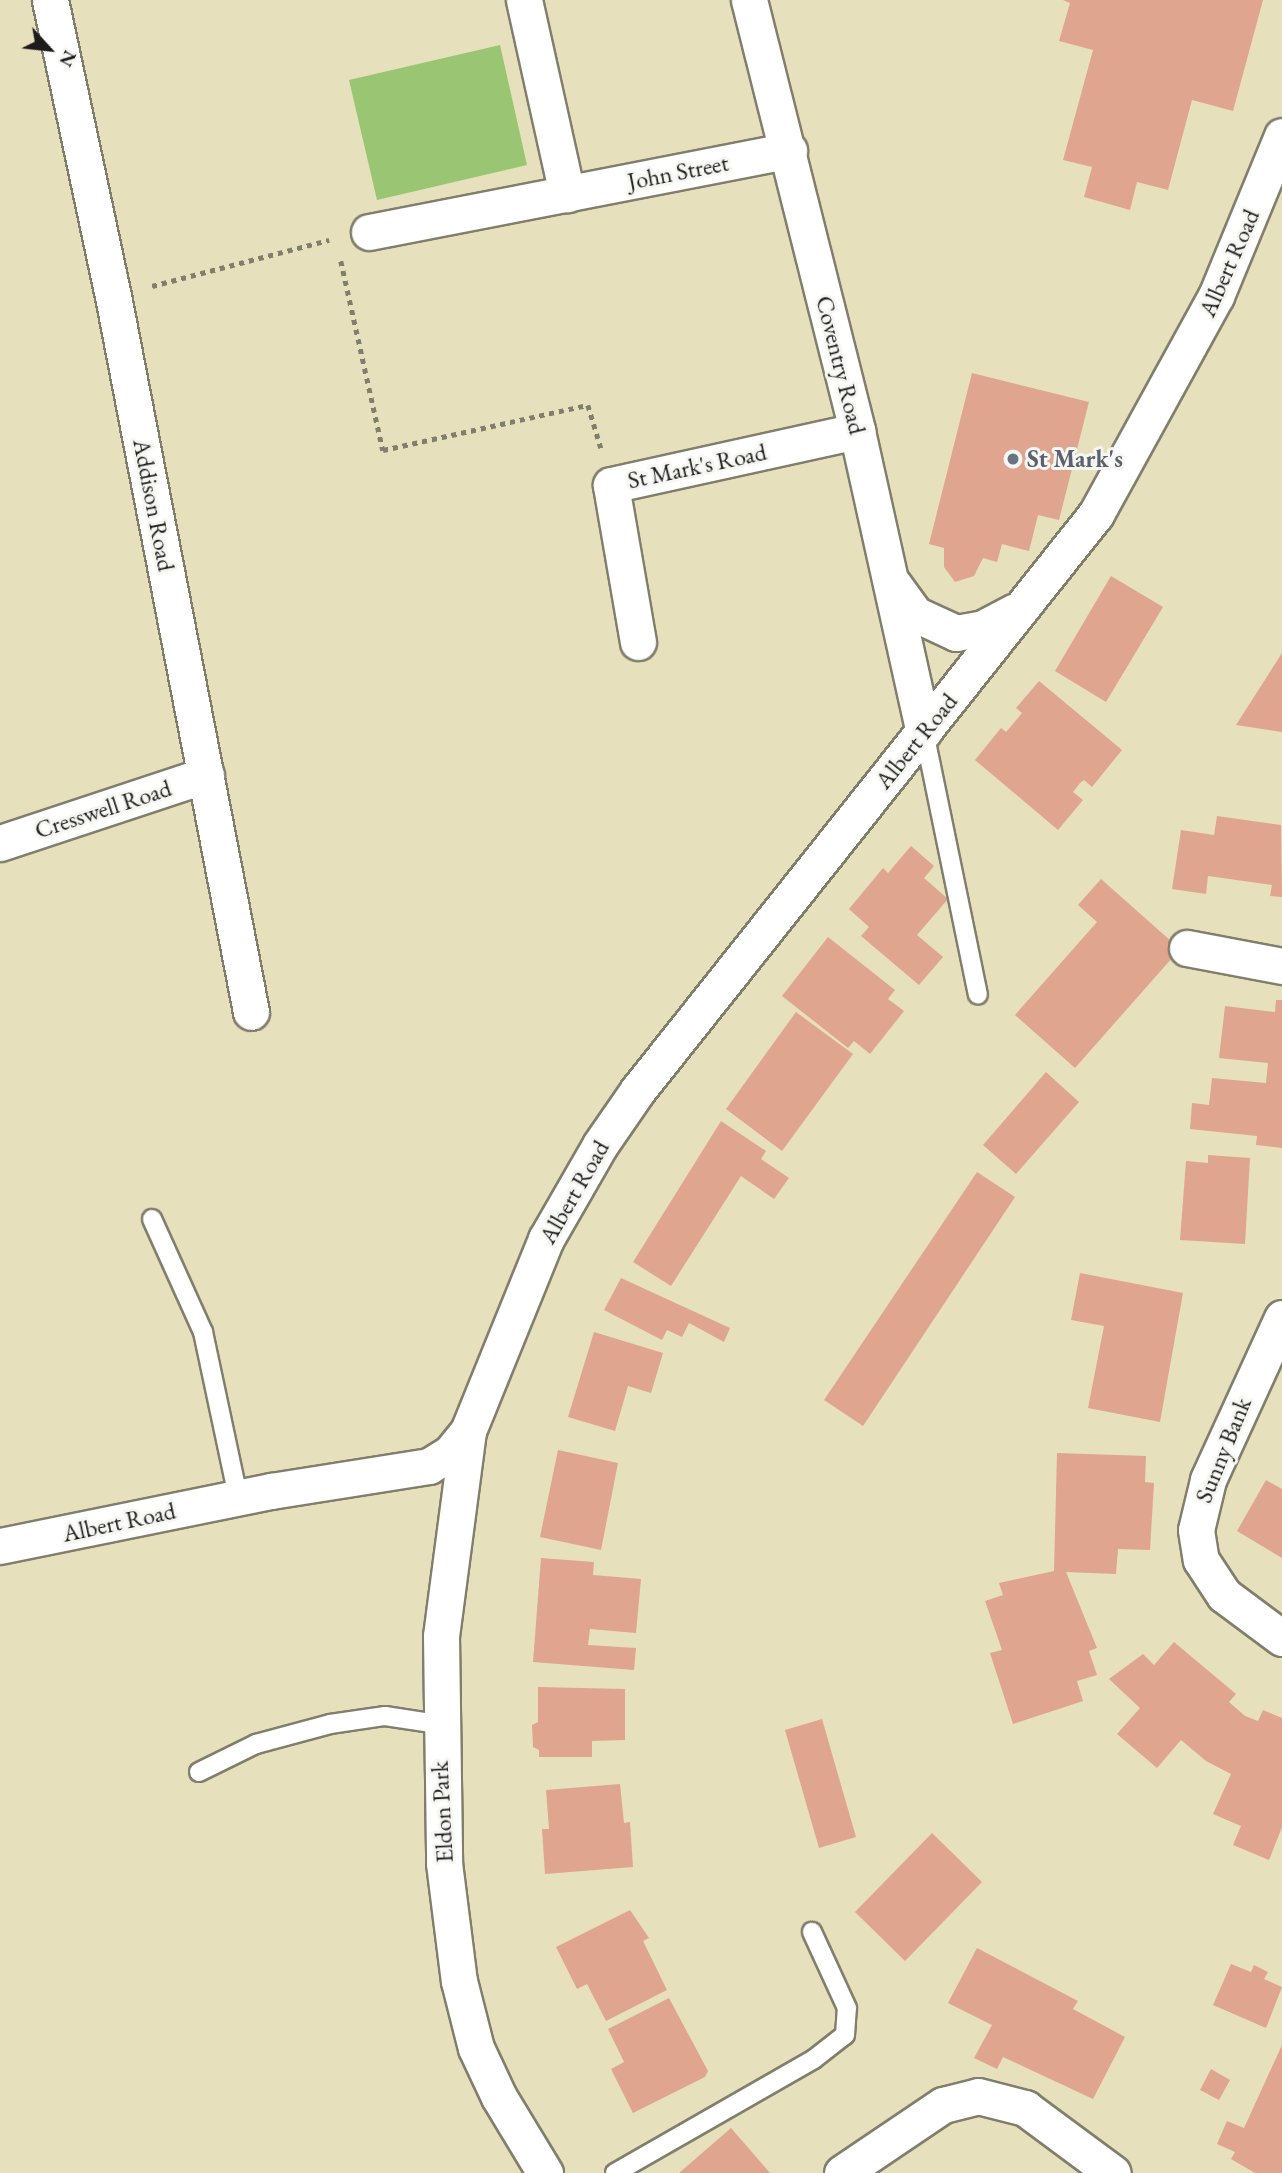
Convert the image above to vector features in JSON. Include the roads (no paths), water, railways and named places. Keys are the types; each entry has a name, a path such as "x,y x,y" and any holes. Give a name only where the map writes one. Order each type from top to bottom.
{"street":[{"name":"Addison Road","path":"50,0 113,296 251,1012"},
{"path":"524,0 567,194"},
{"name":"Coventry Road","path":"749,0 858,431 924,732"},
{"name":"Albert Road","path":"0,1546 238,1497 429,1466 451,1452 468,1431 546,1239 600,1145 646,1080 1096,514 1149,424 1222,284 1282,136"},
{"name":"John Street","path":"353,235 789,150"},
{"name":"St Mark's Road","path":"638,642 611,485 858,431"},
{"name":"Albert Road","path":"888,570 905,606 925,621 956,633 998,622 1032,597"},
{"name":"Cresswell Road","path":"0,844 206,775"},
{"path":"1187,948 1282,966"},
{"name":"Sunny Bank","path":"1282,1318 1208,1480 1196,1530 1201,1560 1218,1586 1241,1610 1282,1638"},
{"name":"Eldon Park","path":"468,1431 445,1580 438,1724 444,1863 466,2014 487,2074 545,2173"},
{"path":"842,2173 943,2105 978,2096 1025,2108 1113,2173"}],"lane":[{"path":"924,732 978,995"},
{"path":"152,1219 203,1332 238,1497"},
{"path":"199,1772 256,1744 330,1724 385,1716 438,1724"},
{"path":"615,2173 814,2059 845,2035 846,2008 812,1932"}],"place":[{"name":"St Mark's","path":"1013,459"}]}
